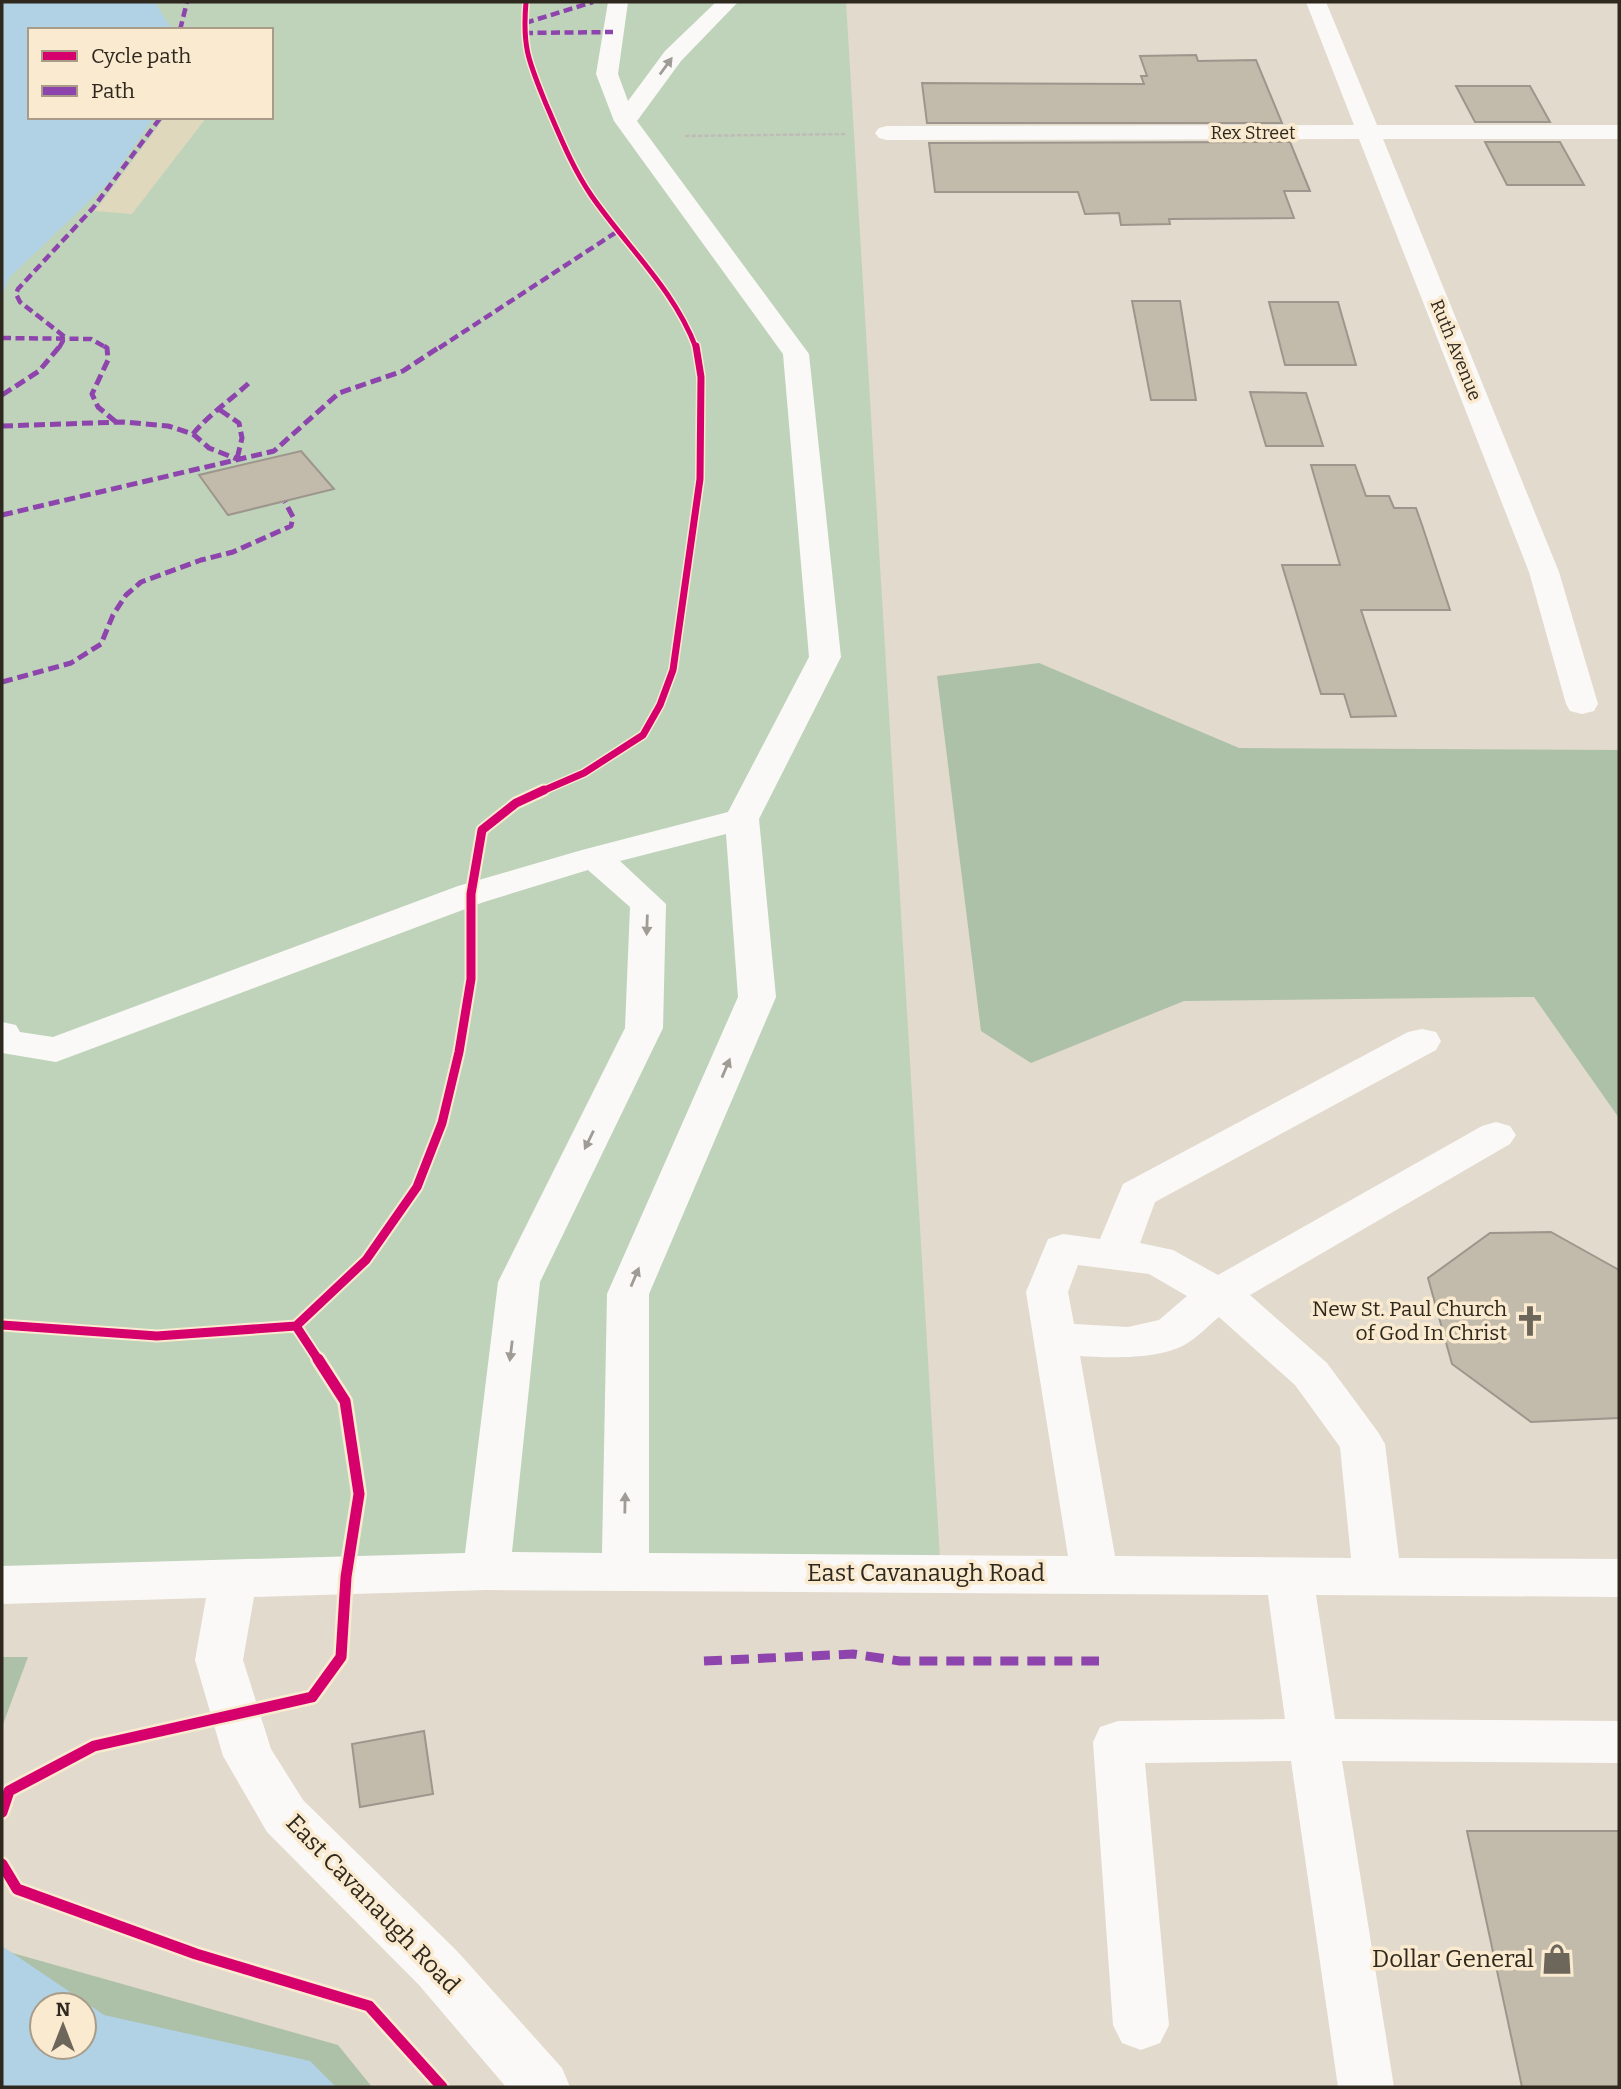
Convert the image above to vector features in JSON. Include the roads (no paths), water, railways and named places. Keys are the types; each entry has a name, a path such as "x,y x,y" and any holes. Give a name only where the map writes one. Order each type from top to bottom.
{"street":[{"path":"618,2 607,74 631,129 796,354 825,657 742,819 757,997 628,1294 625,1571"},
{"path":"631,129 673,56 728,2"},
{"name":"Ruth Avenue","path":"1316,2 1544,572 1582,704"},
{"name":"Rex Street","path":"887,133 1619,132"},
{"path":"2,1034 7,1042 56,1050 471,894 594,857 742,819"},
{"path":"486,1571 519,1282 644,1028 648,904 594,857"},
{"path":"1115,1255 1138,1194 1422,1041"},
{"path":"1055,1339 1128,1343 1172,1333 1217,1295 1496,1135"},
{"path":"1095,1574 1047,1292 1063,1249 1158,1260 1230,1302 1311,1374 1362,1444 1377,1576"},
{"name":"East Cavanaugh Road","path":"2,1585 486,1571 1619,1578"},
{"path":"1289,1576 1366,2087"},
{"name":"East Cavanaugh Road","path":"233,1580 219,1660 248,1756 285,1816 438,1968 542,2087"},
{"path":"1140,2025 1118,1742 1619,1742"}],"water":[{"path":"2,2 155,2 171,28 28,28 28,119 153,119 110,181 9,278 2,296"},
{"path":"2,1946 69,1991 28,1991 28,2061 98,2061 98,2011 104,2015 310,2061 336,2087 2,2087"}],"place":[{"name":"New St. Paul Church of God In Christ","path":"1530,1321"},
{"name":"Dollar General","path":"1557,1959"}]}
